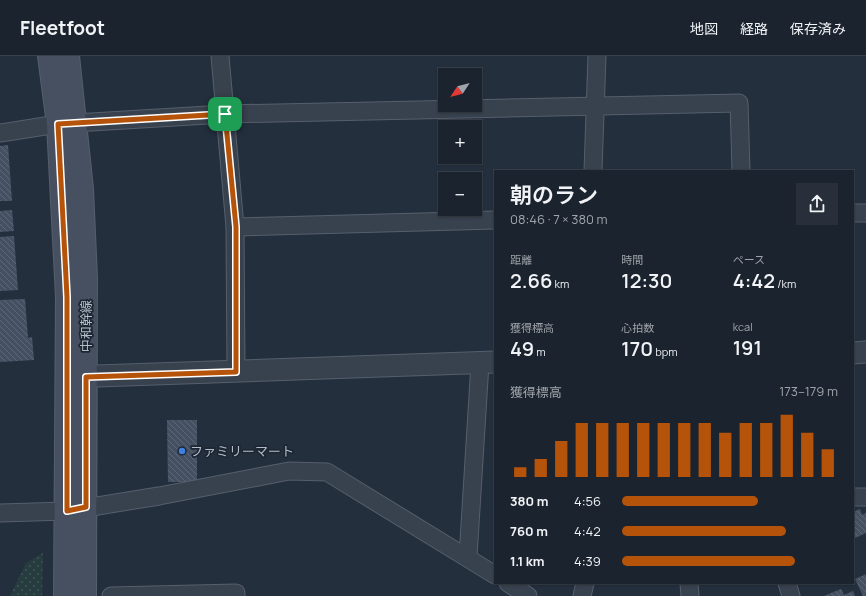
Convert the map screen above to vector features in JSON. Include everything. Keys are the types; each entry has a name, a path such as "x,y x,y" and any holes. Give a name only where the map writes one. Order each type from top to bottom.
{"main road":[{"name":"中和幹線","path":"50,56 82,189 86,278 76,377 76,509 85,596"},
{"name":"中和幹線","path":"67,124 68,56"},
{"name":"中和幹線","path":"65,596 76,509"}],"street":[{"path":"220,56 236,227 236,372"},
{"path":"593,170 597,56"},
{"path":"0,133 67,124 225,114 739,103 741,170"},
{"path":"854,213 866,213"},
{"path":"236,227 494,220"},
{"path":"854,353 866,352"},
{"path":"76,377 488,363 468,557"},
{"path":"0,513 76,509 159,496 288,471 327,472 494,574"},
{"path":"854,497 866,497"},
{"path":"510,584 528,596"},
{"path":"582,596 585,584"},
{"path":"689,584 690,596"},
{"path":"787,584 791,596"},
{"path":"111,596 236,593 236,596"}],"green space":[{"path":"43,553 42,596 10,596 26,563"}],"building":[{"path":"8,145 12,201 0,201 0,146"},
{"path":"12,210 14,231 0,232 0,211"},
{"path":"14,236 18,290 0,291 0,237"},
{"path":"25,299 28,338 32,337 34,360 0,362 0,300"},
{"name":"ファミリーマート","path":"167,420 197,420 197,482 168,482"},
{"path":"860,509 862,515 866,513 866,533 854,539 854,512"},
{"path":"866,574 866,596 863,596 855,579"},
{"path":"841,589 844,595 853,591 855,596 824,596"}],"place":[{"name":"ファミリーマート","path":"182,451"}],"route":[{"path":"225,114 236,227 236,372 86,377 86,507 67,511 67,297 58,124 225,114"}]}
